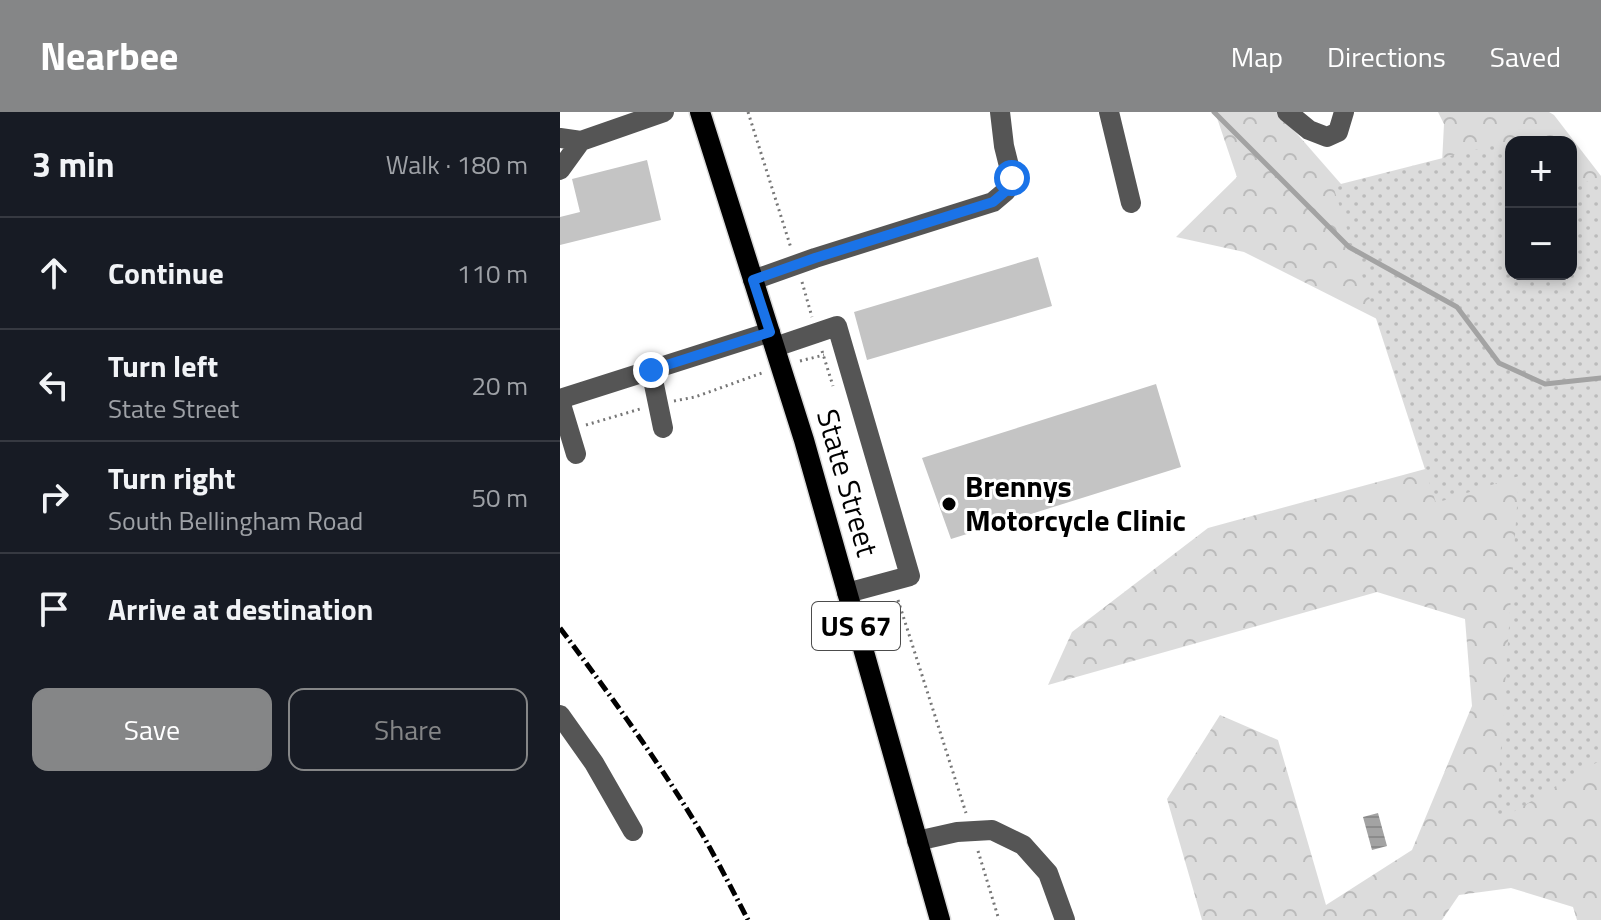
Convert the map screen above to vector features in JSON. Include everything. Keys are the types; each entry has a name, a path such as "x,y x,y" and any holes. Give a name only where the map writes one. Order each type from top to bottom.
{"main road":[{"name":"State Street","path":"700,112 804,440 940,920"}],"street":[{"path":"560,138 581,141 664,112"},
{"path":"753,280 993,202 1006,191 1012,178 1000,112"},
{"path":"1109,112 1131,203"},
{"path":"1287,112 1309,130 1327,137 1338,132 1344,112"},
{"path":"560,170 581,141"},
{"path":"576,454 560,400 651,370 775,349 837,326 910,576 847,593"},
{"path":"651,370 663,428"},
{"path":"560,715 594,763 633,831"},
{"path":"917,841 957,832 992,830 1023,845 1048,873 1065,920"}],"path":[{"path":"748,112 833,385"},
{"path":"568,431 657,404 695,397 775,349 824,355"},
{"path":"892,582 999,920"}],"green space":[{"path":"1215,112 1278,112 1355,200 1440,202 1444,124 1438,112 1549,112 1570,136 1505,136 1505,280 1577,280 1577,145 1601,176 1601,920 1577,920 1573,907 1511,888 1459,895 1442,920 1202,920 1167,799 1220,715 1278,740 1326,905 1412,850 1472,706 1465,619 1377,592 1048,685 1072,632 1208,528 1451,462 1381,321 1244,252 1176,237 1237,177"},
{"path":"1494,145 1505,149 1505,280 1577,280 1577,177 1601,187 1601,760 1496,822 1519,476 1436,503 1333,186"}],"shaded area":[{"path":"1378,813 1387,846 1372,850 1363,817"}],"building":[{"path":"647,160 661,220 560,245 560,217 580,212 572,179"},
{"path":"1038,257 1052,306 867,360 854,312"},
{"path":"1156,384 1181,467 951,539 922,458"}],"waterway":[{"path":"1214,112 1349,247 1457,307 1499,363 1545,384 1601,378"}],"railway":[{"path":"560,628 671,785 705,839 748,920"}],"place":[{"name":"Brennys Motorcycle Clinic","path":"949,504"}],"route":[{"path":"651,370 770,332 753,280 993,202 1006,191 1012,178"}]}
